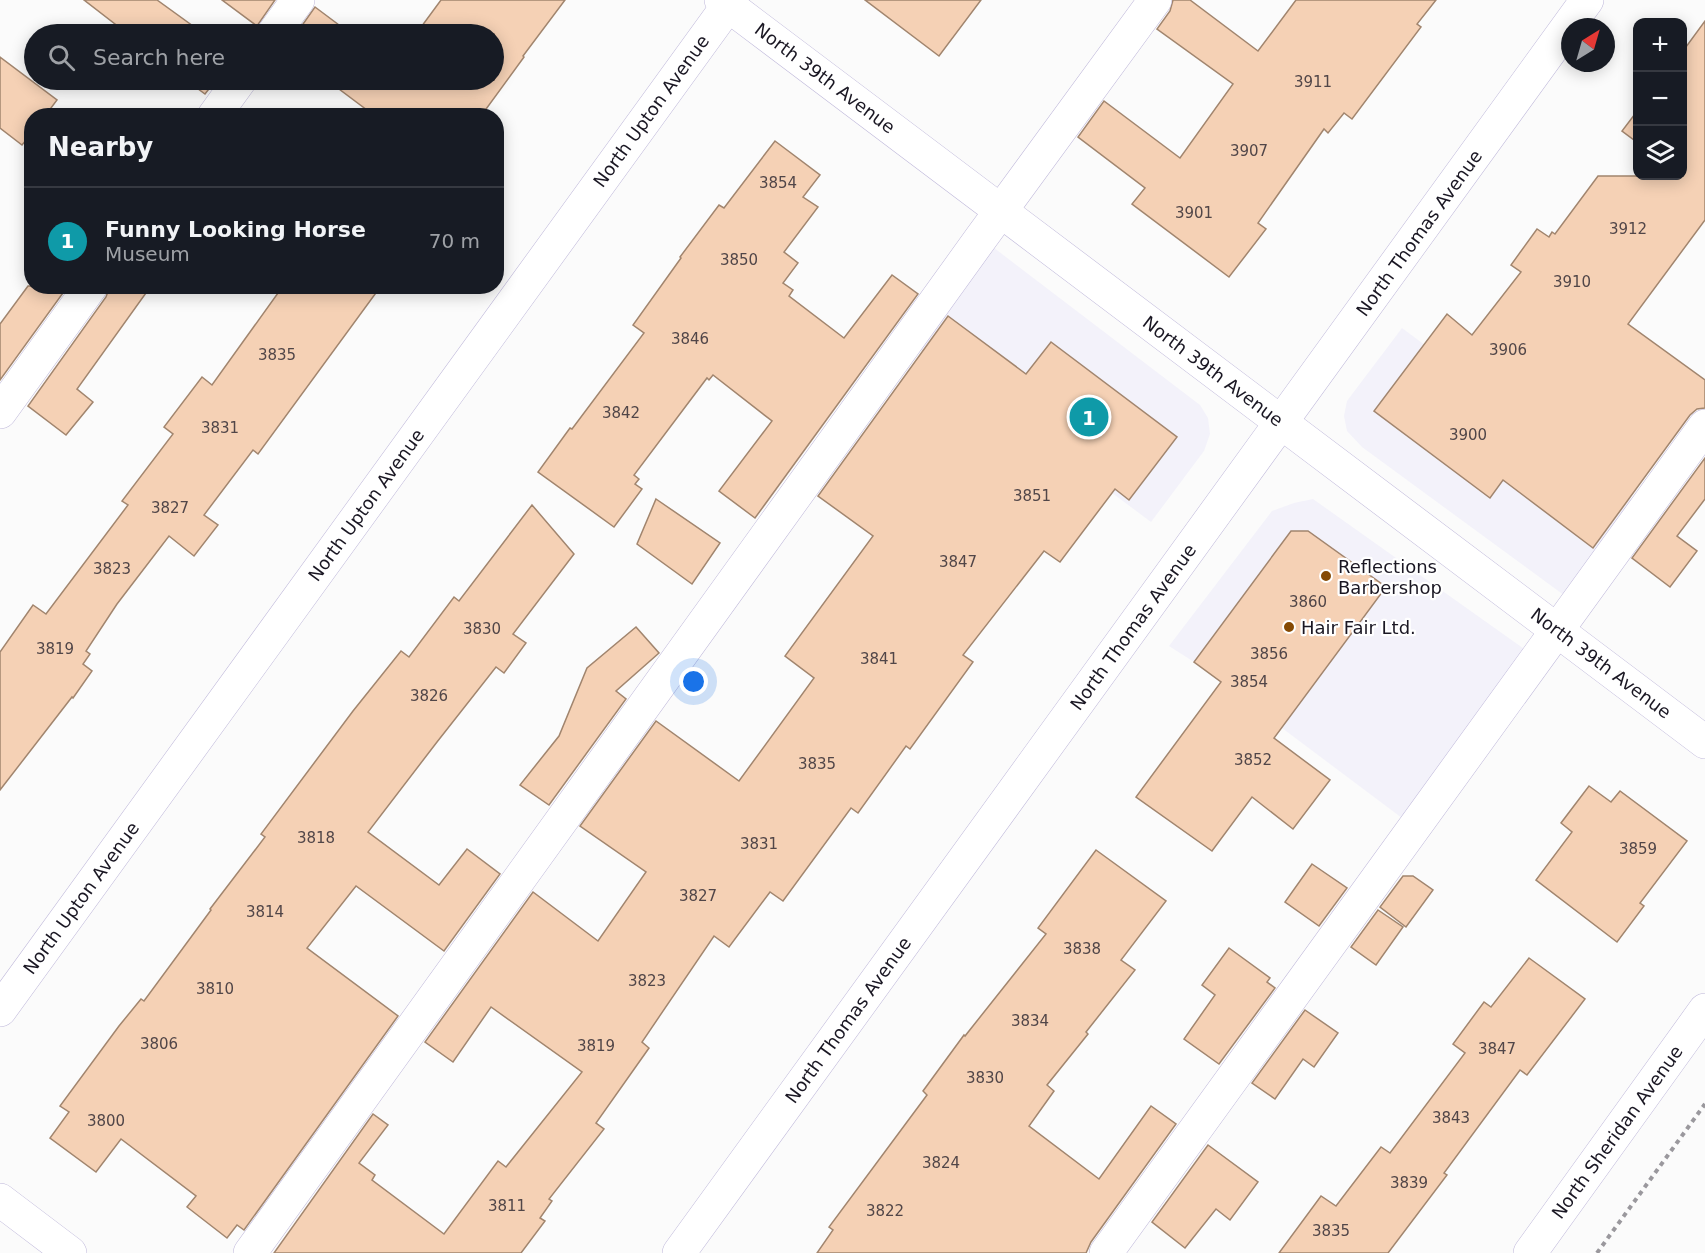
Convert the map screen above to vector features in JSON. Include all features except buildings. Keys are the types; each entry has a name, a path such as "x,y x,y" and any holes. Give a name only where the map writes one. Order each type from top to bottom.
{"street":[{"path":"280,24 298,0"},
{"path":"250,1253 1155,0"},
{"name":"North Thomas Avenue","path":"679,1253 1587,0"},
{"name":"North 39th Avenue","path":"727,2 1705,742"},
{"name":"North Upton Avenue","path":"0,1010 727,2"},
{"path":"220,108 233,90"},
{"path":"0,412 85,294"},
{"path":"1106,1253 1705,426"},
{"name":"North Sheridan Avenue","path":"1530,1253 1705,1011"},
{"path":"0,1200 70,1253"}],"path":[{"path":"1597,1253 1705,1104"}],"shaded area":[{"path":"981,238 1200,405 1208,418 1210,434 1204,451 1151,522 907,340"},
{"path":"1402,328 1645,510 1576,604 1362,447 1347,431 1344,416 1347,401"},
{"path":"1313,499 1537,658 1414,827 1194,662 1169,646 1272,511"}],"place":[{"name":"Funny Looking Horse","path":"1089,417"},
{"name":"Reflections Barbershop","path":"1326,576"},
{"name":"Hair Fair Ltd.","path":"1289,627"}]}
